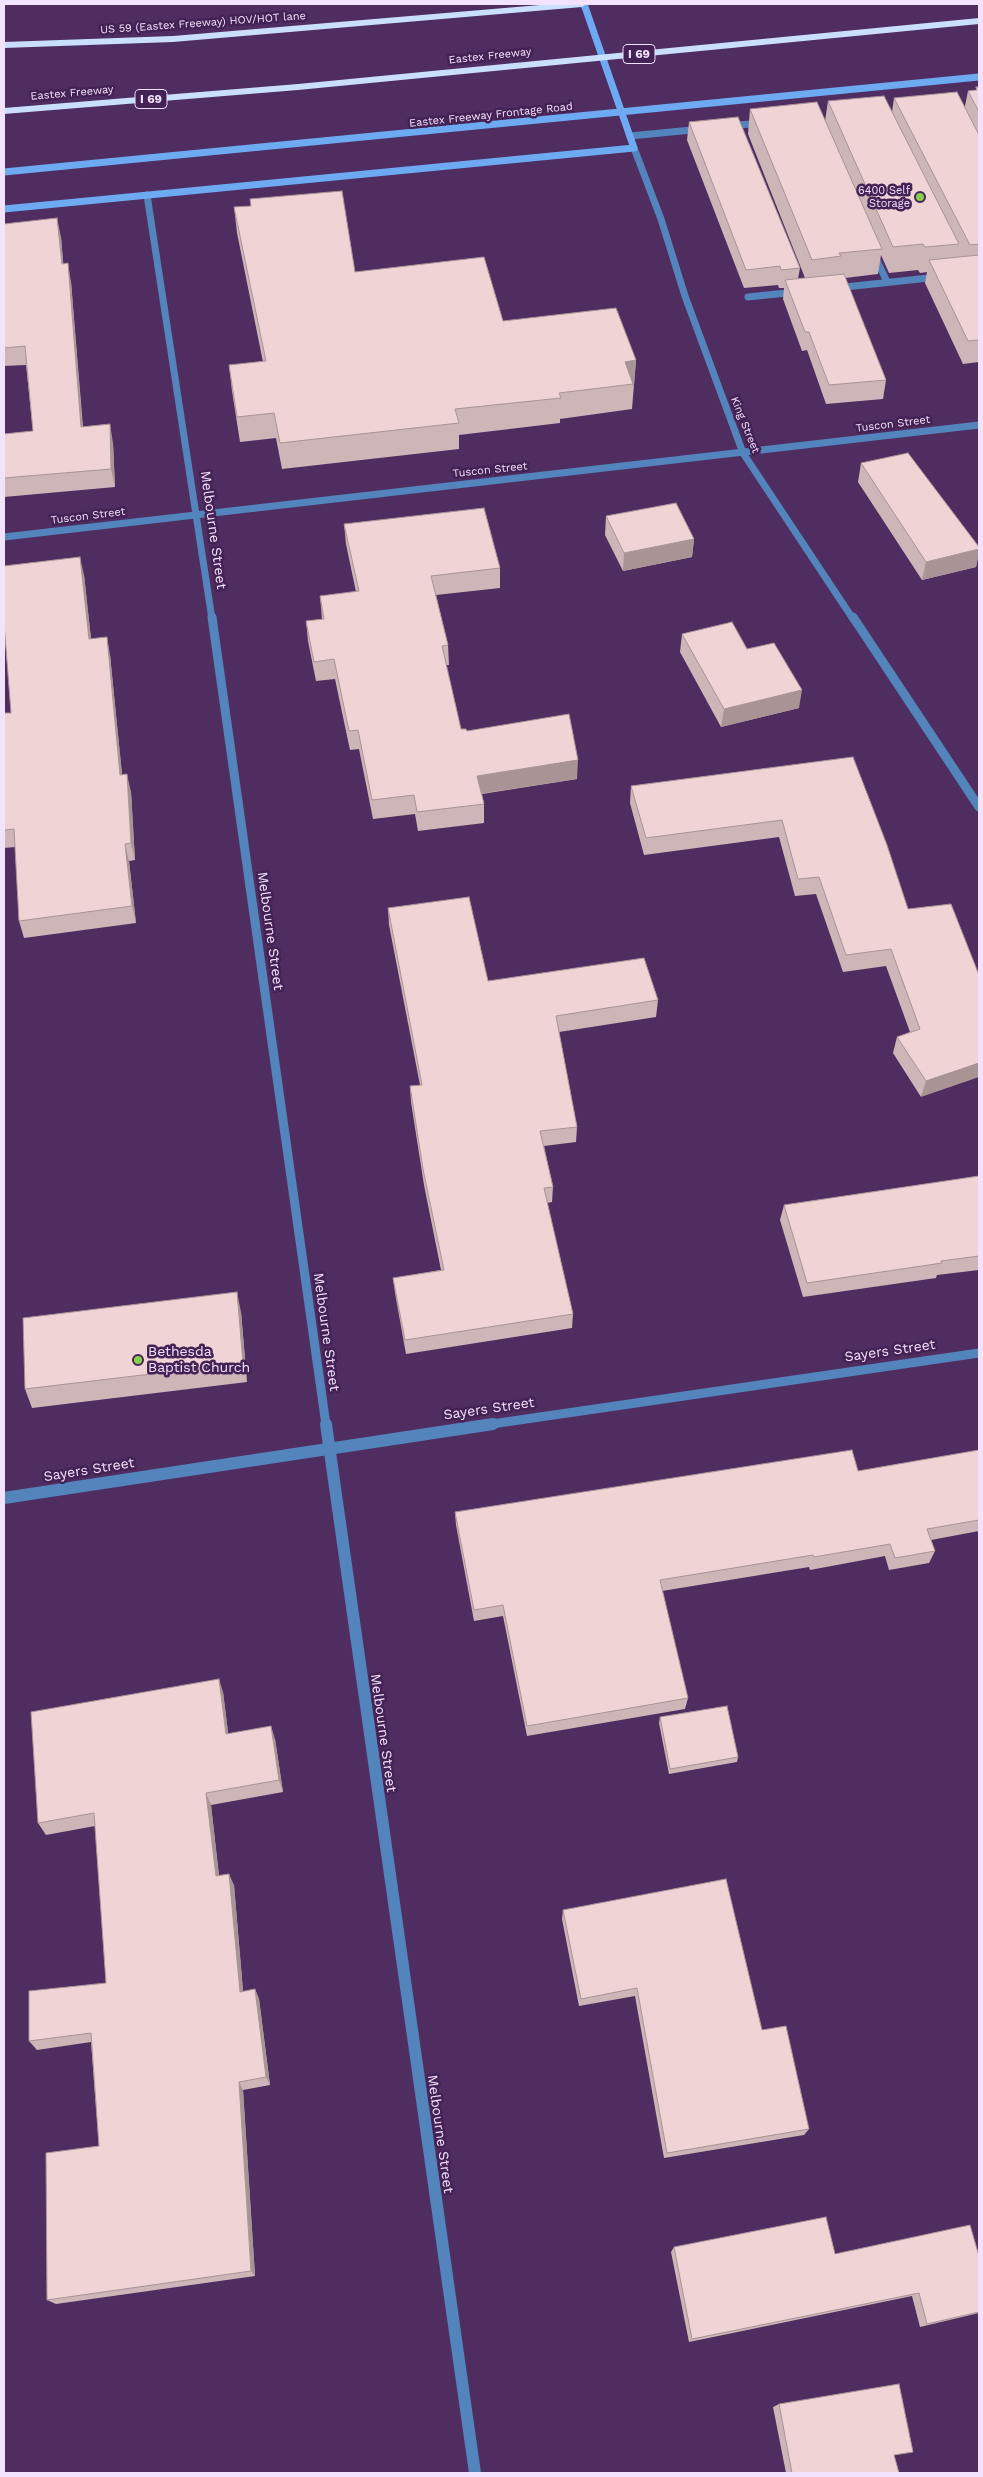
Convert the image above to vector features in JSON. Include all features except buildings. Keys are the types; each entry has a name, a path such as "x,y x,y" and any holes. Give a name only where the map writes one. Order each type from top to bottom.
{"highway":[{"name":"US 59 (Eastex Freeway) HOV/HOT lane","path":"4,45 173,38 583,4"},
{"name":"Eastex Freeway","path":"4,111 298,87 979,21"}],"main road":[{"name":"King Street","path":"583,4 634,148"},
{"name":"Eastex Freeway Frontage Road","path":"4,172 979,77"},
{"path":"4,209 634,148"}],"street":[{"path":"718,127 767,123"},
{"path":"738,125 742,135"},
{"path":"630,136 709,128"},
{"name":"King Street","path":"634,148 661,219 685,296 743,453 979,807"},
{"name":"Melbourne Street","path":"147,195 197,513 328,1448 475,2473"},
{"path":"871,246 887,282"},
{"path":"823,289 943,276"},
{"path":"748,297 805,291"},
{"name":"Tuscon Street","path":"4,537 197,513 979,425"},
{"name":"Sayers Street","path":"4,1498 328,1448 979,1353"}],"place":[{"name":"6400 Self Storage","path":"920,197"},
{"name":"Bethesda Baptist Church","path":"138,1360"}]}
